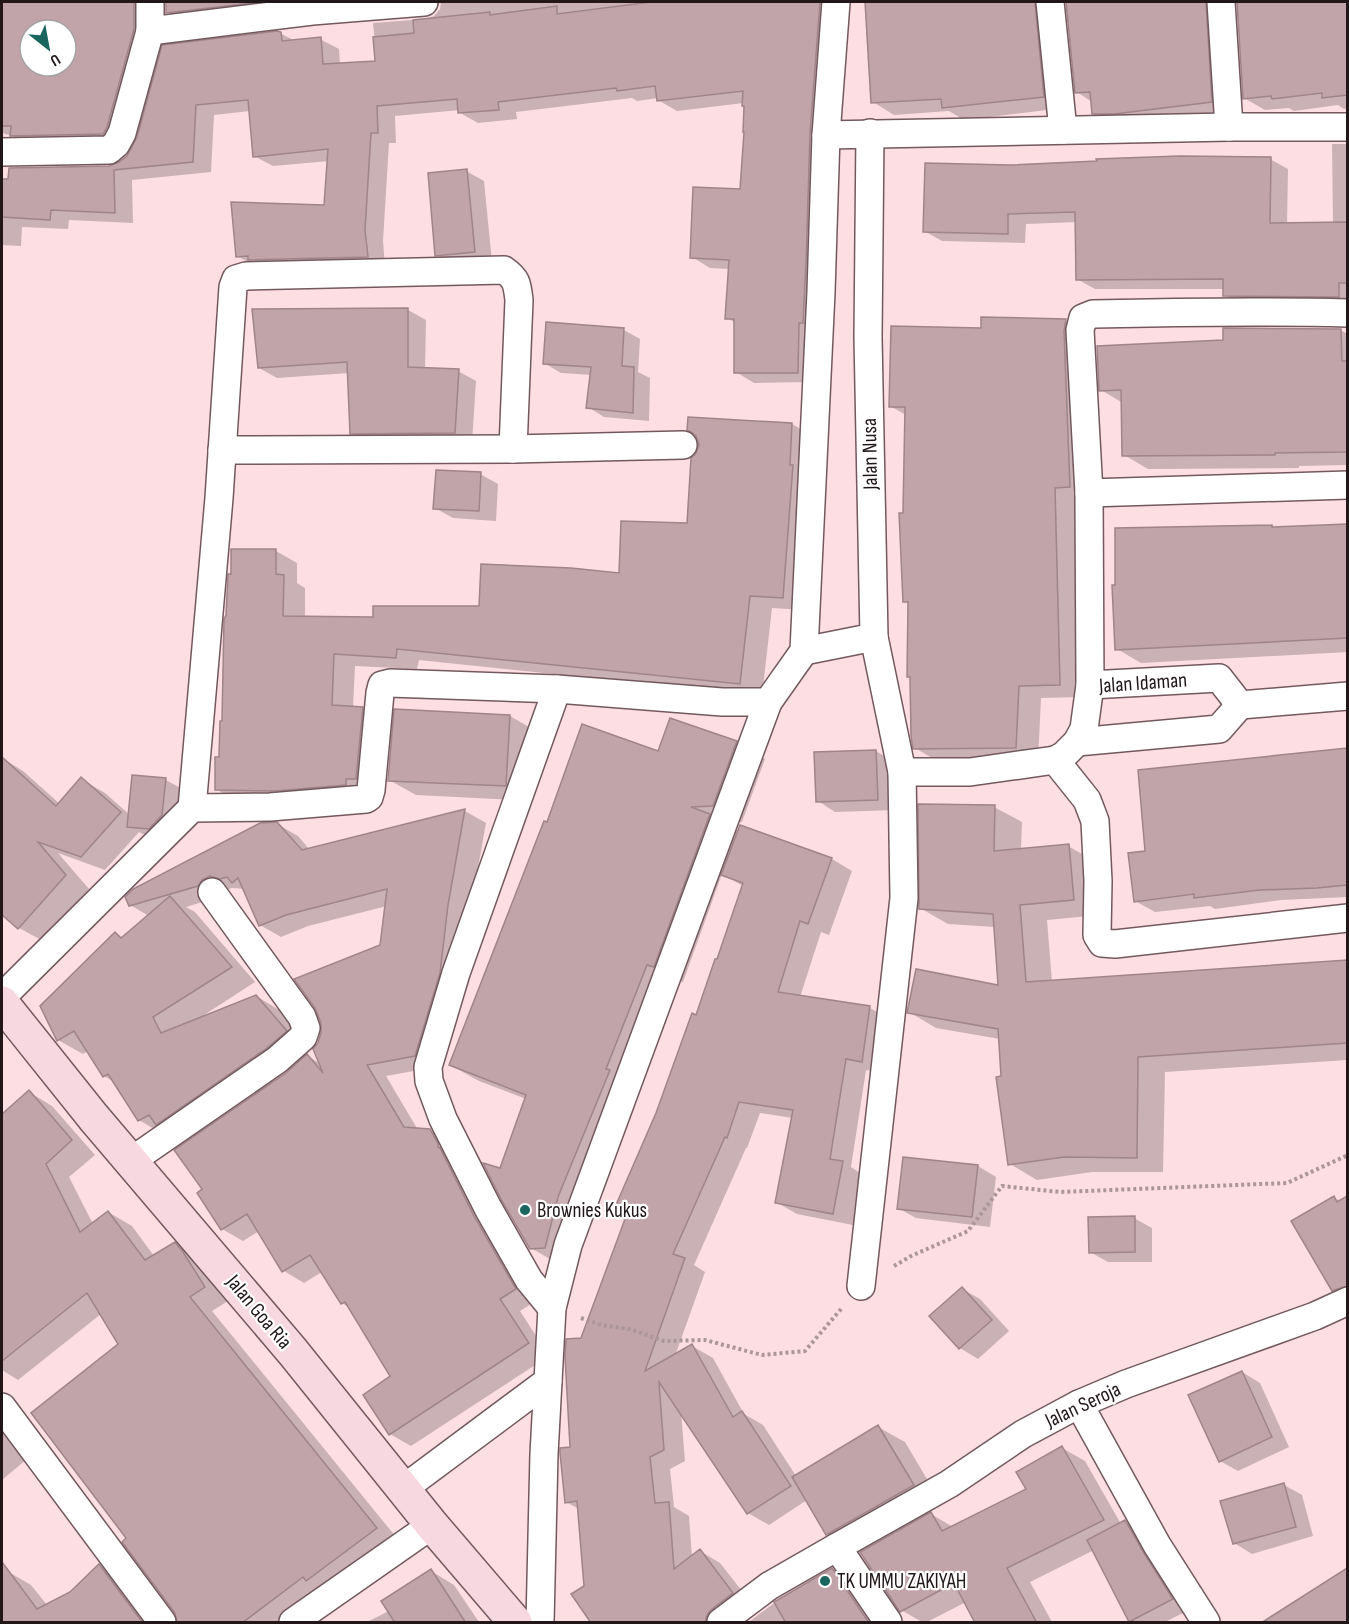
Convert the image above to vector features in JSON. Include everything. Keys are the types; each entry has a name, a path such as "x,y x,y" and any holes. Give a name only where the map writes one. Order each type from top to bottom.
{"main road":[{"name":"Jalan Goa Ria","path":"2,1004 94,1118 293,1352 403,1490 514,1623"}],"street":[{"path":"2,152 109,150 116,144 122,133 150,31 150,2"},
{"path":"150,31 313,6 424,2"},
{"path":"540,1623 544,1454 552,1308 568,1245 768,702 804,651 826,135 836,2"},
{"path":"1050,2 1063,130"},
{"path":"1221,2 1229,127"},
{"path":"826,135 1229,127 1347,127"},
{"name":"Jalan Nusa","path":"861,1286 904,898 902,772 874,637 868,337 870,133"},
{"path":"2,997 192,808 222,450 233,287 236,279 246,276 504,270 514,277 519,300 513,449"},
{"path":"1090,685 1089,493 1080,330 1083,318 1093,314 1187,311 1347,313"},
{"path":"222,450 513,449 683,445"},
{"path":"1089,493 1347,485"},
{"path":"804,651 874,637"},
{"name":"Jalan Idaman","path":"1077,742 1084,729 1090,685 1219,678 1240,705"},
{"path":"192,808 270,807 366,799 371,790 382,685 557,689 722,702 768,702"},
{"path":"552,1308 529,1280 488,1208 443,1119 429,1081 428,1067 456,973 557,689"},
{"path":"902,772 970,772 1055,760 1064,755 1077,742 1219,729 1240,705 1347,696"},
{"path":"1055,760 1087,800 1095,821 1098,872 1097,935 1102,943 1115,944 1347,918"},
{"path":"131,1161 277,1060 303,1037 306,1028 302,1017 212,892"},
{"name":"Jalan Seroja","path":"721,1623 769,1586 949,1484 1023,1434 1079,1404 1126,1384 1315,1316 1347,1301"},
{"path":"403,1490 548,1382"},
{"path":"1079,1404 1157,1545 1206,1623"},
{"path":"2,1407 162,1623"},
{"path":"292,1623 432,1525"},
{"path":"837,1547 888,1623"}],"path":[{"path":"552,1308 601,1325 629,1329 664,1341 705,1340 762,1356 805,1351 861,1286 911,1256 968,1231 1002,1186 1060,1191 1287,1183 1347,1155"}],"building":[{"path":"2,2 134,2 134,29 107,127 103,134 10,136 11,126 2,126"},
{"path":"166,2 260,2 166,13"},
{"path":"651,2 820,2 810,134 806,264 803,323 799,323 798,373 734,373 734,319 725,319 729,260 690,258 693,187 740,189 744,132 743,91 657,101 655,86 617,91 616,88 498,102 499,110 458,113 457,99 377,106 378,133 371,133 365,230 368,257 248,260 248,256 236,257 231,202 324,205 328,149 253,157 248,100 196,105 193,162 114,170 115,213 51,210 50,220 2,217 2,179 8,179 9,168 109,166 127,156 137,137 162,45 277,31 281,32 282,41 321,37 323,64 375,61 373,37 414,33 413,20 490,12 490,15 557,6 557,14"},
{"path":"865,2 1035,2 1044,97 942,108 941,99 871,103"},
{"path":"1066,2 1206,2 1212,102 1114,114 1092,114 1090,92 1075,93"},
{"path":"1237,2 1347,2 1347,95 1322,98 1322,93 1272,99 1271,96 1243,99"},
{"path":"1180,156 1271,157 1270,223 1347,222 1347,283 1339,283 1339,297 1223,296 1223,279 1076,280 1075,212 1008,214 1008,234 923,232 925,163 1010,165"},
{"path":"467,169 475,252 435,256 428,173"},
{"path":"408,308 408,367 459,369 455,433 350,434 347,362 258,368 252,309"},
{"path":"981,317 1066,319 1064,331 1070,487 1055,488 1060,685 1019,686 1016,748 913,749 910,677 907,677 908,602 903,602 899,513 903,513 905,407 889,407 891,326 981,328"},
{"path":"546,322 624,328 622,366 634,367 633,413 586,408 591,367 543,364"},
{"path":"1223,328 1341,329 1342,361 1347,361 1347,452 1122,456 1121,390 1099,391 1097,346 1223,340"},
{"path":"688,417 792,423 790,465 793,465 783,598 750,596 740,684 397,649 396,658 334,654 332,705 363,707 356,779 346,779 346,785 275,791 215,790 215,757 219,757 220,721 222,721 224,619 228,574 231,574 231,549 276,549 276,574 284,575 283,616 373,617 373,606 479,606 481,564 571,568 619,573 621,521 687,523 691,458 699,445 696,436 687,430"},
{"path":"436,470 481,472 479,511 433,509"},
{"path":"1347,524 1347,638 1115,650 1112,585 1115,585 1115,528"},
{"path":"394,709 510,715 506,786 388,781"},
{"path":"670,718 737,741 713,806 691,807 710,814 654,967 647,965 606,1069 610,1070 558,1197 545,1248 530,1249 483,1163 500,1168 526,1095 449,1065 544,821 547,822 582,724 658,751"},
{"path":"1347,748 1347,885 1260,890 1194,898 1194,894 1134,902 1128,853 1145,851 1138,770"},
{"path":"876,750 878,800 816,802 814,752"},
{"path":"2,757 56,806 81,777 121,812 81,857 38,842 66,875 18,929 2,915"},
{"path":"132,775 166,778 162,815 149,829 127,827"},
{"path":"918,804 995,805 994,851 1069,844 1074,900 1020,905 1026,982 1347,960 1347,1043 1138,1057 1137,1158 1064,1157 1008,1165 996,1077 1001,1076 998,1029 907,1013 916,969 998,985 993,914 919,909"},
{"path":"465,809 448,905 440,973 415,1056 367,1065 404,1127 430,1129 474,1216 516,1289 500,1299 529,1343 389,1435 363,1395 390,1376 345,1302 341,1304 310,1255 282,1272 247,1214 221,1230 197,1193 202,1189 174,1150 286,1073 307,1054 323,1073 313,1049 318,1043 321,1023 315,1008 294,979 380,945 387,889 286,915 259,926 238,878 232,883 227,877 220,879 210,876 202,880 198,886 129,906 125,897 133,889 260,823 277,822 302,850"},
{"path":"740,825 832,858 808,924 800,921 778,992 870,1006 862,1062 846,1059 830,1159 843,1161 833,1214 775,1203 793,1110 739,1102 727,1138 725,1137 673,1254 685,1258 645,1371 692,1344 733,1417 742,1411 791,1486 747,1514 659,1382 664,1450 650,1457 655,1503 669,1502 674,1569 700,1549 733,1593 711,1610 705,1623 591,1623 571,1594 584,1586 577,1501 565,1503 560,1453 560,1448 570,1447 566,1339 581,1338 625,1219 612,1214 656,1113 692,1013 696,1015 743,883 721,875"},
{"path":"170,896 232,967 153,1017 161,1033 256,995 287,1031 267,1048 156,1125 149,1115 138,1121 108,1074 103,1077 74,1031 57,1041 40,1006 115,932 121,938"},
{"path":"29,1090 72,1140 46,1164 80,1232 108,1211 145,1260 175,1242 205,1287 190,1297 377,1528 306,1581 303,1577 242,1623 177,1623 175,1613 122,1542 126,1538 31,1413 118,1344 87,1293 2,1361 2,1114"},
{"path":"903,1157 978,1165 972,1217 897,1209"},
{"path":"1334,1196 1337,1202 1347,1196 1347,1286 1332,1291 1291,1221"},
{"path":"1135,1216 1135,1252 1089,1253 1088,1217"},
{"path":"962,1287 992,1320 959,1349 929,1316"},
{"path":"1242,1371 1272,1437 1219,1462 1188,1395"},
{"path":"878,1425 914,1485 826,1535 792,1477"},
{"path":"1062,1446 1104,1520 1007,1568 1037,1623 975,1623 954,1583 900,1612 860,1552 931,1512 942,1531 1026,1489 1016,1472"},
{"path":"1284,1483 1296,1527 1233,1544 1220,1501"},
{"path":"1125,1520 1173,1599 1129,1622 1087,1540"},
{"path":"2,1562 37,1609 70,1592 99,1564 143,1623 2,1623"},
{"name":"TK UMMU ZAKIYAH","path":"832,1568 869,1623 786,1623 774,1602"},
{"path":"1347,1568 1347,1623 1261,1623"},
{"path":"431,1569 466,1623 395,1623 381,1601"}],"place":[{"name":"Brownies Kukus","path":"525,1210"},
{"name":"TK UMMU ZAKIYAH","path":"825,1581"}]}
